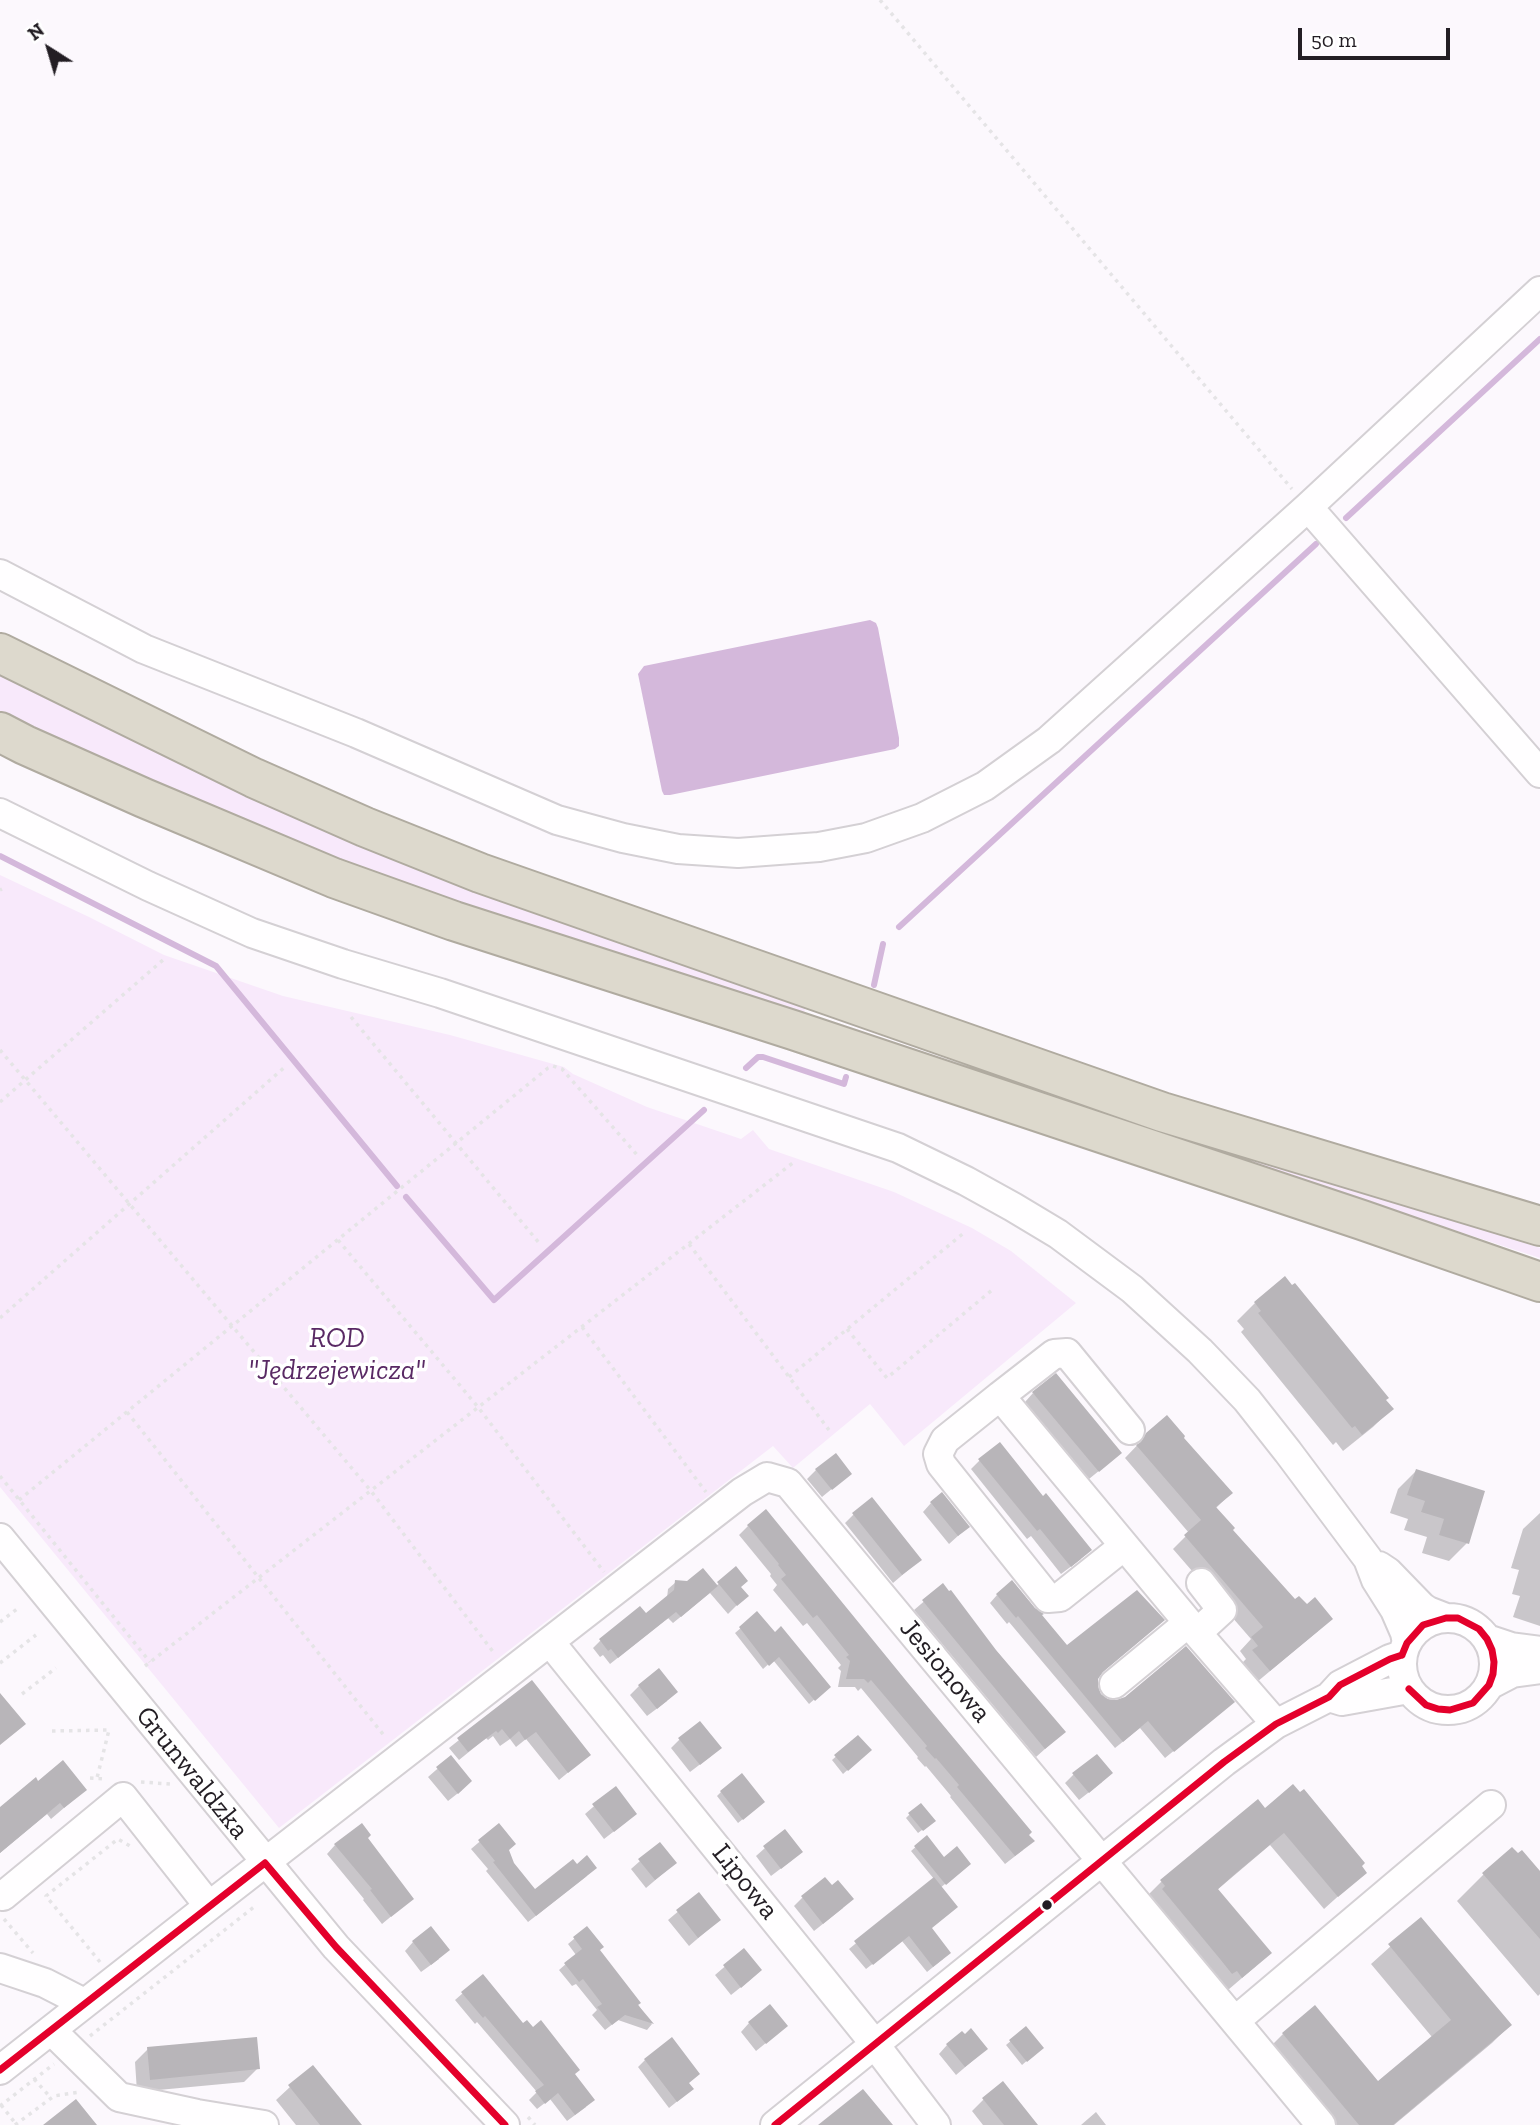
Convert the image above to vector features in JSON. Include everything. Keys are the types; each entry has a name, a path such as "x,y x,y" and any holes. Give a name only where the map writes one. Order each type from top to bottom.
{"highway":[{"path":"0,653 254,778 365,827 480,873 1162,1112 1540,1226"},
{"path":"0,732 144,798 308,867 454,921 806,1034 1540,1282"}],"street":[{"path":"0,575 144,649 356,733 557,820 623,838 678,849 738,853 820,847 866,838 922,818 985,786 1049,740 1308,507 1540,291"},
{"path":"1308,507 1540,773"},
{"path":"0,813 148,886 252,933 440,993 898,1148 966,1181 1058,1234 1100,1264 1164,1317 1247,1400 1289,1452 1368,1559 1376,1580 1398,1616 1405,1633 1404,1678 1416,1698 1438,1709 1462,1708 1473,1703 1489,1685 1493,1674 1492,1650 1487,1639 1479,1629 1469,1623 1446,1618 1422,1607 1388,1572 1368,1559"},
{"path":"1124,1546 1060,1597 1048,1598 940,1464 938,1454 945,1440 1054,1354 1067,1353 1130,1430"},
{"path":"1000,1396 1192,1628 1276,1724"},
{"name":"Jesionowa","path":"550,1642 742,1492 767,1477 788,1483 1321,2125"},
{"name":"Grunwaldzka","path":"0,1538 336,1947 505,2125"},
{"path":"1114,1684 1192,1628 1222,1610 1201,1583"},
{"path":"775,2125 1224,1762 1276,1724 1329,1697 1351,1678 1405,1649 1423,1625 1446,1618"},
{"path":"1487,1639 1511,1647 1540,1651"},
{"path":"0,2070 550,1642"},
{"name":"Lipowa","path":"550,1642 876,2046 936,2125"},
{"path":"1489,1685 1512,1673 1540,1669"},
{"path":"1329,1697 1342,1701 1409,1689"},
{"path":"1,1905 123,1797 208,1906"},
{"path":"1235,2021 1491,1805"},
{"path":"0,1968 45,1983 84,2003"},
{"path":"51,2030 119,2097 201,2120 264,2125"}],"path":[{"path":"880,0 1308,507"},
{"path":"0,1102 163,960"},
{"path":"351,1017 540,1244"},
{"path":"0,1050 371,1491 498,1658"},
{"path":"0,1318 286,1066"},
{"path":"19,1500 553,1066 562,1069 638,1156"},
{"path":"145,1666 794,1162"},
{"path":"789,1377 965,1232"},
{"path":"338,1240 478,1407 606,1575"},
{"path":"689,1244 829,1430"},
{"path":"847,1329 887,1378 992,1290"},
{"path":"582,1327 709,1496"},
{"path":"127,1412 390,1742"},
{"path":"0,1476 150,1662"},
{"path":"0,1622 17,1609"},
{"path":"0,1663 36,1635"},
{"path":"22,1694 56,1668"},
{"path":"52,1731 109,1730 97,1778"},
{"path":"90,1778 109,1779"},
{"path":"133,1781 170,1784 177,1793"},
{"path":"101,1964 46,1896 118,1839 134,1848"},
{"path":"1,1905 49,1972 45,1983"},
{"path":"85,2091 54,2096 16,2124 1,2106 254,1907"},
{"path":"94,1969 109,1958"},
{"path":"34,2079 51,2098"}],"green space":[{"path":"0,667 806,1007 802,1018 383,879 70,747 0,712"},
{"name":"ROD \"Jędrzejewicza\"","path":"0,875 164,955 283,996 450,1035 564,1067 573,1074 647,1107 741,1139 753,1130 769,1149 894,1192 972,1228 1011,1251 1076,1303 904,1446 870,1404 793,1468 773,1446 279,1828 0,1487"},
{"path":"1066,1095 1540,1248 1540,1258 1064,1103"}],"shaded area":[{"path":"870,620 876,623 878,628 899,746 895,749 664,795 638,674 644,666"}],"building":[{"path":"1285,1276 1292,1285 1295,1283 1389,1398 1386,1400 1394,1409 1362,1435 1355,1426 1352,1428 1258,1313 1261,1311 1254,1302"},
{"path":"1056,1373 1122,1453 1099,1472 1032,1392"},
{"path":"1167,1415 1233,1493 1216,1507 1235,1528 1233,1530 1295,1599 1299,1596 1307,1604 1315,1597 1333,1619 1270,1671 1252,1650 1258,1646 1251,1637 1263,1627 1184,1535 1201,1520 1136,1445"},
{"path":"1000,1442 1043,1496 1046,1493 1092,1550 1071,1567 1040,1529 1037,1531 978,1459"},
{"path":"836,1453 852,1474 832,1490 815,1469"},
{"path":"1416,1469 1485,1491 1469,1544 1439,1535 1444,1519 1421,1512 1425,1501 1407,1495"},
{"path":"942,1492 970,1527 958,1536 930,1502"},
{"path":"872,1497 922,1560 902,1575 852,1513"},
{"path":"766,1509 1032,1832 1029,1835 1035,1841 1015,1856 871,1680 868,1683 864,1679 846,1679 850,1661 846,1657 849,1655 817,1615 813,1618 781,1579 786,1575 747,1525"},
{"path":"736,1566 748,1581 741,1587 749,1596 737,1606 717,1582"},
{"path":"703,1568 718,1586 681,1617 676,1612 618,1658 611,1649 608,1651 599,1639 640,1606 646,1613 674,1590 675,1580 687,1581"},
{"path":"1012,1580 1035,1608 1044,1614 1042,1615 1067,1645 1137,1590 1165,1620 1103,1672 1098,1679 1098,1686 1101,1694 1108,1699 1125,1697 1186,1646 1235,1702 1174,1752 1148,1721 1123,1742 1018,1616 1016,1618 996,1594"},
{"path":"943,1583 1066,1732 1045,1749 922,1600"},
{"path":"757,1611 775,1632 781,1626 831,1687 815,1701 779,1657 769,1666 739,1627"},
{"path":"659,1668 678,1692 657,1709 638,1685"},
{"path":"532,1680 591,1755 568,1773 536,1732 525,1740 519,1731 510,1739 502,1729 468,1752 457,1738"},
{"path":"0,1693 26,1724 0,1745"},
{"path":"700,1721 722,1748 700,1765 678,1738"},
{"path":"858,1735 872,1750 848,1771 834,1755"},
{"path":"1097,1754 1113,1773 1089,1793 1072,1773"},
{"path":"451,1755 472,1781 458,1794 436,1767"},
{"path":"63,1760 87,1790 64,1808 60,1803 0,1853 0,1807 36,1777 38,1781"},
{"path":"742,1773 765,1802 743,1820 720,1791"},
{"path":"1293,1784 1300,1792 1304,1789 1365,1863 1362,1866 1367,1873 1338,1897 1284,1833 1235,1874 1218,1889 1272,1953 1242,1978 1237,1971 1232,1974 1162,1889 1165,1886 1160,1880 1258,1799 1265,1808"},
{"path":"616,1786 637,1814 614,1832 592,1804"},
{"path":"921,1803 936,1821 923,1831 908,1813"},
{"path":"362,1823 371,1835 368,1838 414,1899 391,1917 370,1890 372,1889 334,1844"},
{"path":"499,1823 516,1844 509,1850 514,1863 535,1889 573,1859 577,1864 587,1855 597,1868 536,1916 478,1840"},
{"path":"785,1829 803,1852 781,1869 763,1846"},
{"path":"927,1835 944,1857 957,1846 971,1864 946,1885 914,1846"},
{"path":"660,1842 677,1863 655,1880 638,1859"},
{"path":"1512,1847 1518,1853 1522,1850 1540,1871 1540,1939 1482,1873"},
{"path":"825,1877 832,1885 838,1880 854,1899 823,1924 801,1896"},
{"path":"934,1877 958,1907 932,1928 951,1953 933,1967 909,1936 873,1965 854,1941"},
{"path":"699,1892 721,1920 698,1938 676,1910"},
{"path":"1421,1917 1512,2025 1393,2125 1359,2125 1282,2033 1315,2005 1378,2081 1451,2020 1388,1944"},
{"path":"431,1926 450,1950 431,1965 412,1941"},
{"path":"587,1926 604,1947 600,1950 654,2024 625,2015 612,2025 597,2007 602,2004 583,1979 579,1982 564,1963 582,1949 573,1937"},
{"path":"744,1948 762,1970 741,1988 723,1965"},
{"path":"483,1974 523,2023 527,2020 533,2027 541,2020 580,2070 575,2074 595,2100 575,2115 558,2093 545,2104 535,2091 544,2085 461,1992"},
{"path":"770,2004 788,2026 766,2044 748,2022"},
{"path":"1026,2026 1044,2048 1027,2062 1009,2040"},
{"path":"971,2028 988,2049 965,2067 946,2044 962,2031 965,2034"},
{"path":"257,2037 260,2069 150,2080 147,2047"},
{"path":"672,2037 700,2074 689,2083 694,2089 677,2102 644,2059"},
{"path":"313,2065 362,2125 320,2125 288,2085"},
{"path":"1003,2081 1038,2125 1004,2125 982,2098"},
{"path":"863,2089 893,2125 818,2125"},
{"path":"76,2099 97,2125 43,2125"}],"waterway":[{"path":"1346,518 1540,339"},
{"path":"899,927 1316,544"},
{"path":"0,856 216,966 397,1186"},
{"path":"874,985 883,944"},
{"path":"746,1068 758,1057 763,1057 844,1084 846,1077"},
{"path":"406,1197 494,1300 704,1110"}],"transit line":[{"path":"1402,1655 1407,1643 1423,1625 1446,1618 1458,1618 1479,1629 1492,1650 1493,1674 1489,1685 1473,1703 1450,1710 1438,1709 1426,1705 1409,1689"},
{"path":"775,2125 1224,1762 1276,1724 1329,1697 1340,1685 1402,1655"},
{"path":"265,1863 336,1947 505,2125"},
{"path":"0,2070 265,1863"}]}
